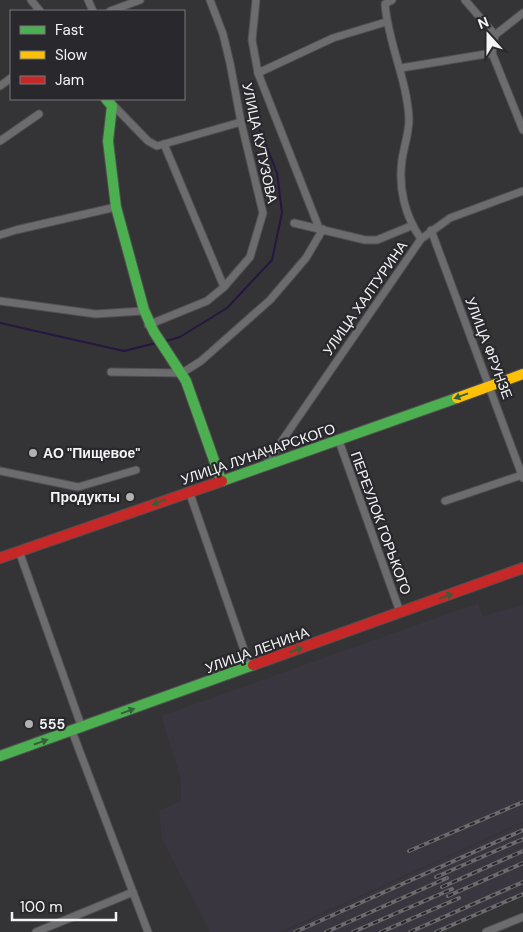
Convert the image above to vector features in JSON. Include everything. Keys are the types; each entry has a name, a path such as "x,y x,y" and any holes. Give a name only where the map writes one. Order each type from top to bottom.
{"main road":[{"path":"110,101 108,141 116,207 141,297 142,311 148,325 182,373 221,480"},
{"name":"УЛИЦА ЛУНАЧАРСКОГО","path":"0,558 266,464 339,441 523,374"},
{"name":"УЛИЦА ЛЕНИНА","path":"0,756 523,568"}],"street":[{"path":"31,0 39,10"},
{"path":"113,10 140,0"},
{"name":"УЛИЦА КУТУЗОВА","path":"148,325 207,301 224,287 250,257 263,213 222,34 210,0"},
{"name":"УЛИЦА КУТУЗОВА","path":"256,0 252,40 258,73 321,229"},
{"path":"392,0 385,4 386,22 400,68 409,119 400,180 411,226 421,240"},
{"path":"465,0 495,35"},
{"path":"523,13 495,35 492,53 523,130"},
{"path":"258,73 333,38 386,22"},
{"path":"400,68 492,53"},
{"path":"110,101 148,141 157,146 241,122"},
{"path":"0,140 39,114"},
{"path":"164,144 224,287"},
{"name":"УЛИЦА ХАЛТУРИНА","path":"266,464 421,240 431,230 450,218 523,191"},
{"path":"0,236 16,230 116,207"},
{"path":"294,223 365,240 377,240 411,226"},
{"path":"111,372 182,373 200,361 270,300 306,258 321,229"},
{"name":"УЛИЦА ФРУНЗЕ","path":"431,230 490,385 522,476 445,501"},
{"path":"0,301 96,314 142,311"},
{"name":"ПЕРЕУЛОК ГОРЬКОГО","path":"339,441 400,612"},
{"path":"0,471 78,486 136,470"},
{"path":"188,491 250,667"},
{"path":"19,551 148,932"},
{"path":"36,932 133,892"},
{"path":"486,932 523,918"}],"shaded area":[{"path":"478,603 483,616 523,605 523,822 280,932 210,932 162,839 159,811 181,801 181,780 161,716"},
{"path":"523,823 523,894 437,932 284,932"}],"waterway":[{"path":"166,341 180,337 227,308 272,260 282,213 277,173 260,130"},
{"path":"0,323 124,351 156,343"}],"railway":[{"path":"409,851 523,802"},
{"path":"295,932 523,830"},
{"path":"436,877 523,839"},
{"path":"442,887 523,851"},
{"path":"448,896 523,863"},
{"path":"326,932 447,878"},
{"path":"410,932 523,882"},
{"path":"353,932 452,889"},
{"path":"436,932 523,894"},
{"path":"381,932 459,898"}],"traffic: fast":[{"path":"107,100 112,106 108,141 116,207 144,310 154,332 186,381 221,480"},
{"path":"222,481 457,398"},
{"path":"0,756 253,665"}],"traffic: slow":[{"path":"457,398 523,374"}],"traffic: jam":[{"path":"0,558 222,481"},
{"path":"253,665 523,568"}],"place":[{"name":"АО \"Пищевое\"","path":"33,453"},
{"name":"Продукты","path":"130,497"},
{"name":"555","path":"29,724"}]}
